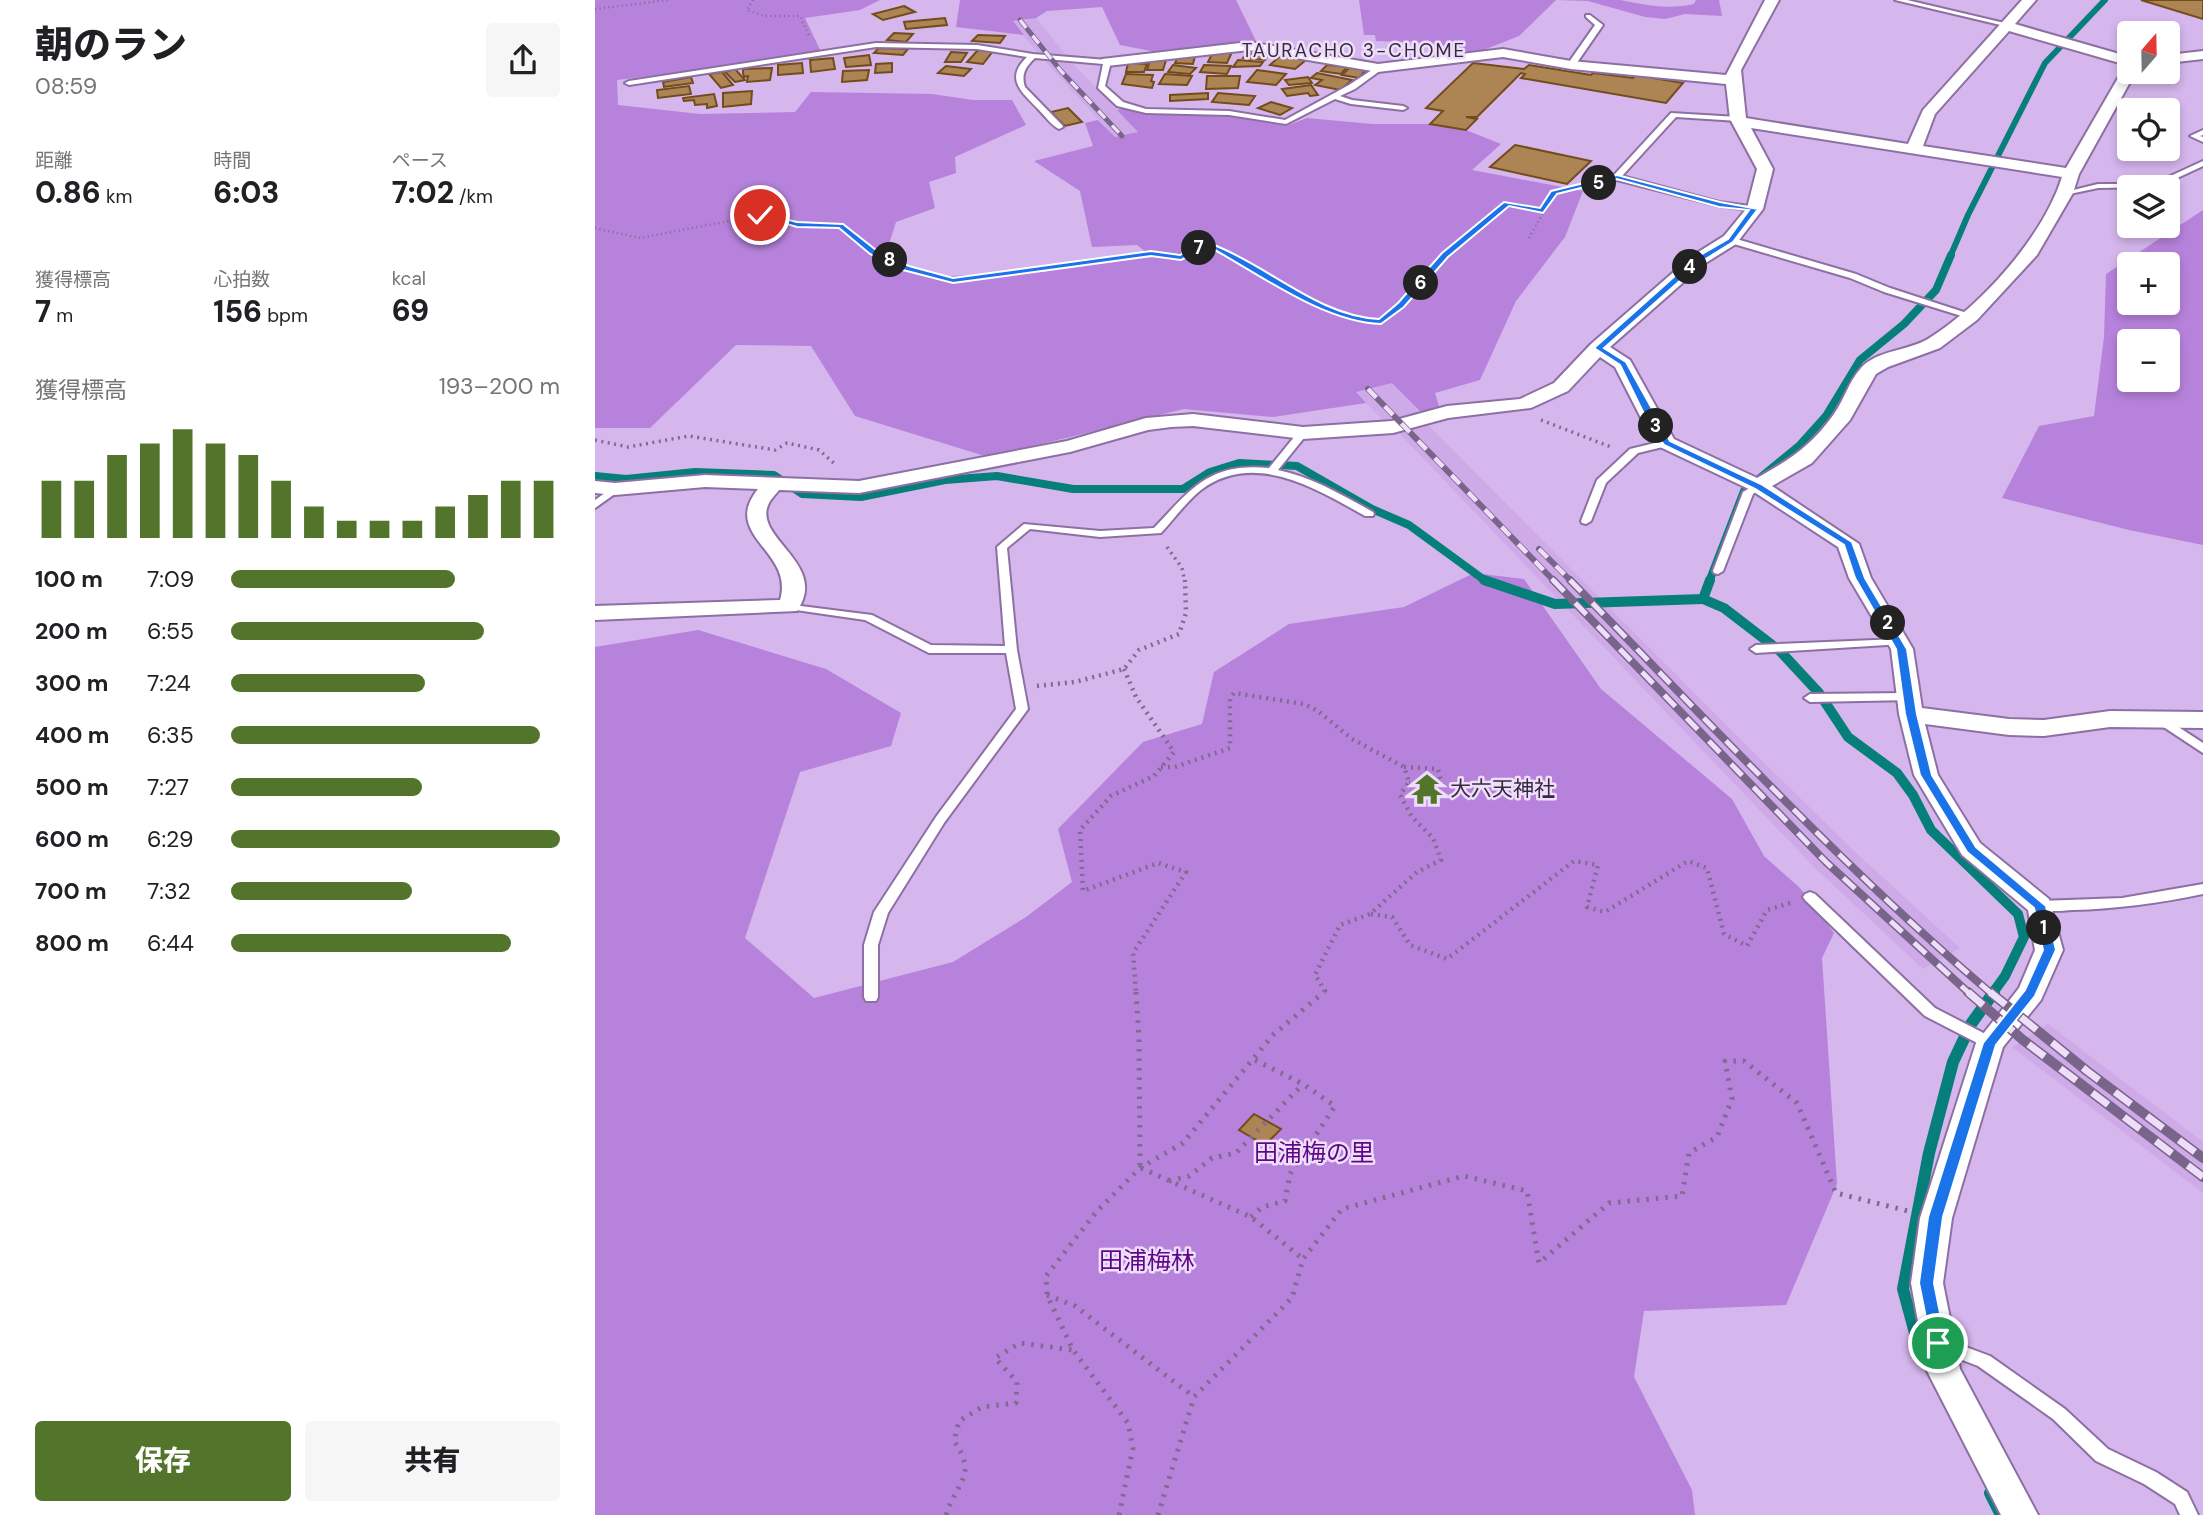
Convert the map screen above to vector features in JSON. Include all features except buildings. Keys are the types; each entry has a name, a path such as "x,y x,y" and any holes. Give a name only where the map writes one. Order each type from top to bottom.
{"street":[{"path":"605,488 705,481 859,487 1057,449 1171,421 1193,420 1303,433 1393,427 1447,412 1524,404 1561,387 1598,348 1698,260 1730,240 1755,209 1765,169 1739,120 1733,80 1734,70 1772,0"},
{"path":"1913,150 1928,113 2009,26 2029,0"},
{"path":"2009,26 2117,58"},
{"path":"1107,62 1249,46 1378,68 1503,53 1570,65 1733,80"},
{"path":"2181,58 2203,55"},
{"path":"1758,486 1805,458 1843,416 1868,371 1881,363 1933,345 1971,316 2031,251 2065,194 2071,174 2121,84"},
{"path":"1739,120 2071,174"},
{"path":"1598,348 1623,364 1667,443 1758,486 1848,544 1860,578 1899,642 1926,775 1971,849 2040,906 2049,950 2031,993 1990,1043 1936,1217 1927,1283 1944,1371 2020,1515"},
{"path":"595,613 789,606 795,586 790,568 757,524 757,504 774,482"},
{"path":"1910,706 2009,727 2044,728 2110,719 2203,720"}],"lane":[{"path":"1898,1 2009,26"},
{"path":"1570,65 1599,25 1588,16"},
{"path":"629,83 876,46 977,47 1033,56 1107,62 1101,86 1120,104 1146,111 1229,113 1286,122 1335,97 1378,68"},
{"path":"1033,56 1022,65 1019,80 1022,88 1059,127"},
{"path":"1335,97 1351,102 1403,108"},
{"path":"1592,185 1617,177 1674,116 1739,120"},
{"path":"2203,132 2194,136 2203,139"},
{"path":"2065,194 2098,186 2154,186 2203,163"},
{"path":"1617,177 1719,204 1755,209"},
{"path":"1730,240 1853,276 1887,290 1971,316"},
{"path":"1273,469 1303,433"},
{"path":"1586,521 1601,482 1634,451 1667,443"},
{"path":"871,997 871,945 881,912 940,820 1022,709 1011,650 1002,547 1028,526 1100,534 1157,531 1201,486 1224,474 1250,469 1273,469 1307,480 1369,514"},
{"path":"1718,570 1748,492 1758,486"},
{"path":"595,505 605,488"},
{"path":"789,606 868,617 929,649 1011,650"},
{"path":"1756,649 1899,642"},
{"path":"1810,698 1910,706"},
{"path":"2159,719 2203,749"},
{"path":"2040,906 2084,906 2159,900 2203,889"},
{"path":"1810,897 1930,1012 1990,1043"},
{"path":"1938,1343 1984,1361 2059,1414 2102,1455 2150,1478 2181,1499 2189,1515"}],"path":[{"path":"595,9 668,0"},
{"path":"753,0 747,10 764,16 800,16 813,44"},
{"path":"1529,238 1554,193 1592,185"},
{"path":"595,228 640,238 760,215 797,225 841,226 873,252 906,268 953,280 1151,254 1181,257 1201,247 1214,247 1323,306 1362,321 1381,322 1401,305 1445,255 1507,204 1543,211"},
{"path":"1504,406 1630,455"},
{"path":"595,440 628,447 689,436 775,450 787,443 819,450 835,463 841,486"},
{"path":"1019,688 1075,682 1124,669 1139,650 1183,629 1186,606 1184,572 1157,531"},
{"path":"1124,669 1136,697 1174,752 1154,776 1111,796 1080,830 1083,891 1159,863 1186,872 1133,953 1139,1038 1140,1168"},
{"path":"1161,767 1175,767 1230,748 1230,699 1234,693 1304,704 1318,711 1352,739 1404,767 1438,769 1441,786 1409,782"},
{"path":"1404,767 1409,782"},
{"path":"1119,1515 1132,1448 1128,1423 1073,1350 1047,1295 1046,1276 1097,1210 1140,1168 1183,1143 1273,1035 1325,991 1315,975 1340,925 1370,914 1417,872 1441,860 1433,838 1412,817 1400,794 1409,782"},
{"path":"1370,914 1392,917 1410,945 1447,959 1574,861 1598,865 1587,907 1605,912 1688,861 1707,868 1724,934 1747,946 1767,910"},
{"path":"1251,1217 1262,1207 1285,1201 1290,1174 1335,1106 1303,1084 1253,1059"},
{"path":"1158,1515 1194,1397 1292,1298 1303,1259 1342,1209 1465,1176 1527,1191 1539,1263 1609,1203 1682,1196 1689,1153 1717,1137 1732,1098 1725,1061 1744,1061 1797,1103 1836,1193 1898,1208"},
{"path":"1168,1181 1189,1175 1212,1158 1236,1153 1303,1084"},
{"path":"1140,1168 1251,1217 1303,1259"},
{"path":"1047,1295 1075,1306 1194,1397"},
{"path":"946,1515 967,1475 965,1457 954,1441 958,1421 982,1407 1016,1403 1017,1382 995,1358 1020,1343 1073,1350"}],"shaded area":[{"path":"1036,18 1066,55 1038,53 1012,22"},
{"path":"1044,60 1071,62 1139,132 1115,137"},
{"path":"1392,382 1423,414 1386,423 1355,392"},
{"path":"1428,425 1743,742 1853,850 1960,948 1923,969 1814,867 1399,433"},
{"path":"2048,1024 2203,1142 2203,1193 2012,1047"}],"green space":[{"path":"595,0 880,0 860,10 805,18 821,52 617,80 618,105 700,114 795,112 811,92 932,94 973,100 1012,100 1026,125 955,157 956,173 929,182 935,208 896,222 883,263 926,277 1042,272 1152,257 1137,245 1092,247 1080,191 1034,161 1093,146 1085,123 1098,120 1115,137 1138,132 1117,110 1127,108 1162,115 1220,114 1286,126 1307,118 1372,124 1430,124 1466,130 1501,144 1472,170 1583,191 1565,237 1516,301 1480,380 1435,393 1440,409 1423,414 1392,383 1356,392 1366,403 1273,417 1184,409 988,457 855,416 811,346 736,345 650,428 595,428"},
{"path":"960,0 1236,0 1257,43 1156,52 1120,45 1102,7 1047,11 1036,18 1013,21 1024,35 956,27"},
{"path":"1359,0 1556,0 1519,36 1476,53 1431,43 1376,41 1375,35 1364,35"},
{"path":"1556,0 1620,0 1666,7 1694,4 1696,0 1719,0 1722,16 1685,14 1665,19 1645,17 1588,1"},
{"path":"2203,210 2203,545 2129,530 2002,498 2039,426 2094,416 2104,337 2106,274 2117,267 2117,315 2180,315 2180,252 2139,252 2161,238 2180,238 2180,225"},
{"name":"田浦梅の里","path":"1474,573 1524,579 1601,689 1732,799 1764,856 1800,888 1834,933 1822,958 1837,1184 1786,1305 1644,1311 1634,1377 1692,1490 1695,1515 595,1515 595,647 698,630 826,669 901,713 891,746 800,772 745,938 814,998 953,962 1026,917 1072,882 1058,829 1143,742 1202,724 1214,672 1289,624 1404,607"}],"waterway":[{"path":"1950,257 1968,215 2045,63 2105,0"},
{"path":"1709,582 1744,491 1800,445 1826,416 1860,360 1904,324 1936,290 1951,255"},
{"path":"595,476 626,479 695,472 774,475 802,494 861,497 945,480 997,476 1073,489 1183,489 1210,472 1239,463 1297,466 1372,509 1409,525 1484,580"},
{"path":"1484,580 1555,604 1703,599"},
{"path":"1703,599 1710,580"},
{"path":"1703,599 1724,608 1780,651 1819,693 1848,737 1897,773 1913,795 1931,830 2018,914 2024,937 2005,976 1992,994"},
{"path":"1928,1359 1915,1333 1903,1289 1929,1153 1953,1062 1971,1024 1994,992"},
{"path":"1990,1493 2001,1515"}],"railway":[{"path":"1020,20 1061,71 1122,136"},
{"path":"1368,389 1555,582"},
{"path":"1539,549 1570,580"},
{"path":"1553,580 1826,862 1970,994"},
{"path":"1570,580 1829,844 1992,994"},
{"path":"1968,992 2023,1040 2203,1177"},
{"path":"1990,992 2087,1071 2203,1158"}],"place":[{"name":"大六天神社","path":"1427,789"}],"district":[{"name":"TAURACHO 3-CHOME","path":"1354,50"}],"route":[{"path":"760,215 797,225 841,226 873,252 906,268 953,280 1151,254 1181,257 1201,247 1214,247 1323,306 1362,321 1381,322 1401,305 1445,255 1507,204 1543,211 1554,193 1617,177 1719,204 1755,209 1730,240 1698,260 1598,348 1623,364 1667,443 1758,486 1848,544 1860,578 1902,649 1911,714 1926,775 1971,849 2040,906 2049,950 2031,993 1990,1043 1936,1217 1927,1283 1938,1343"}],"park label":[{"name":"田浦梅林","path":"1147,1261"}]}
